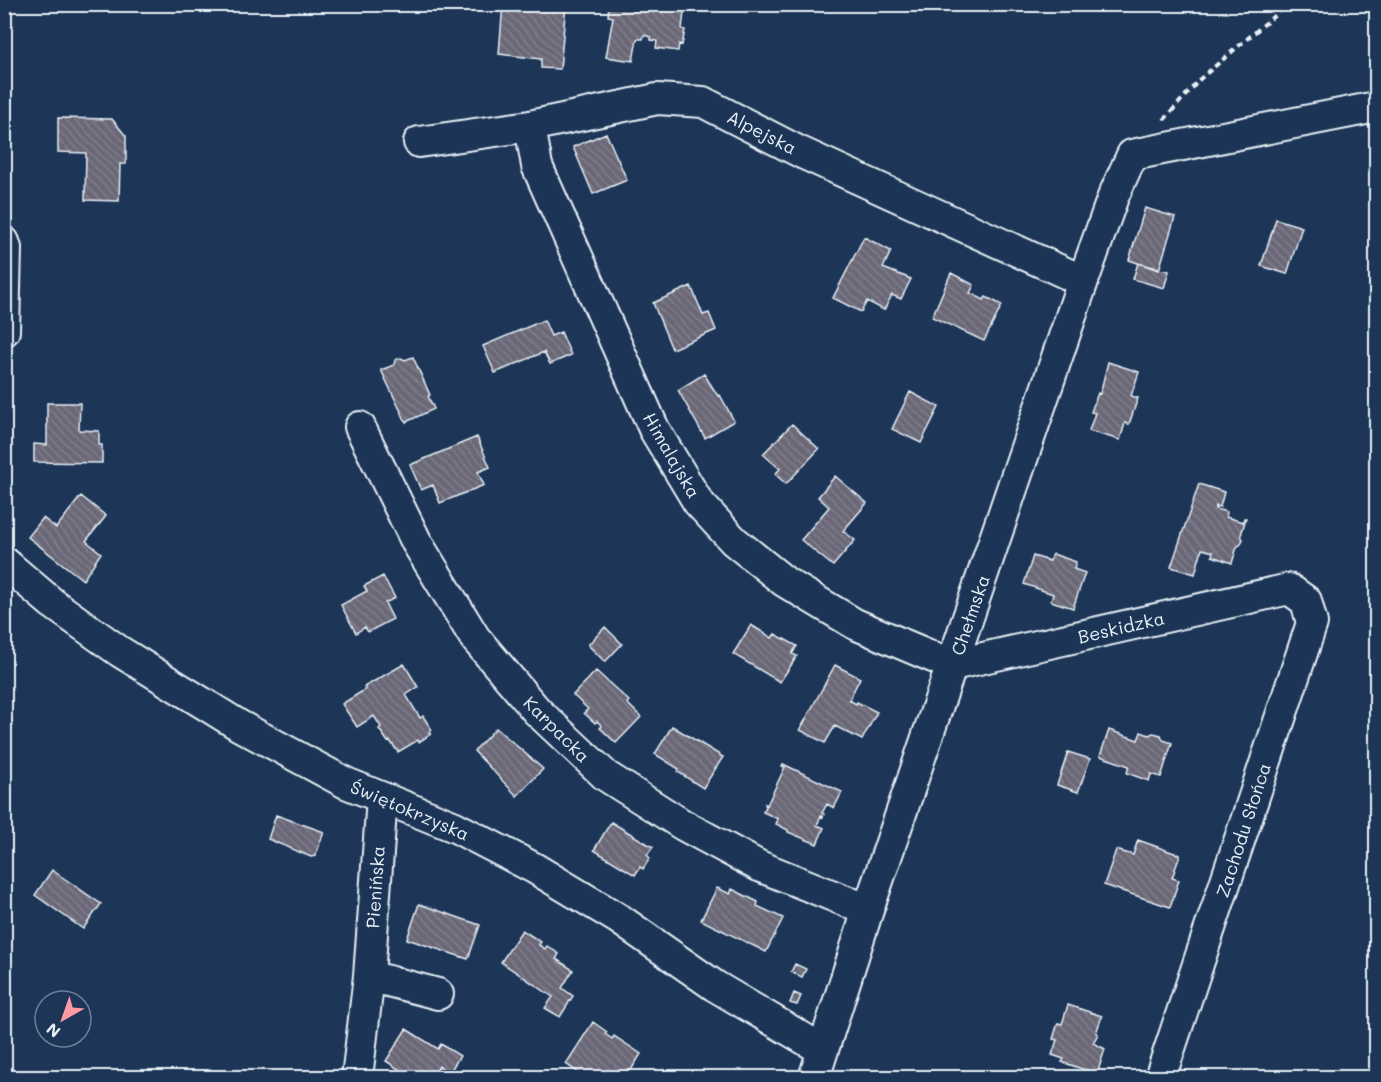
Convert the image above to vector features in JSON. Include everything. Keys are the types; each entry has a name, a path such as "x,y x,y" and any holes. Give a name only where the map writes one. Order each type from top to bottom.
{"street":[{"name":"Alpejska","path":"419,142 530,126 657,99 703,102 800,152 1083,281"},
{"name":"Chełmska","path":"819,1064 868,910 1083,281 1113,197 1132,155 1377,107"},
{"name":"Himalajska","path":"530,126 537,166 649,418 698,502 734,541 785,582 855,624 952,665"},
{"path":"4,242 6,248 4,331"},
{"name":"Karpacka","path":"360,427 417,543 475,638 537,711 606,776 683,825 759,866 868,910"},
{"name":"Świętokrzyska","path":"4,562 52,603 129,657 240,726 346,783 455,827 534,868 619,919 715,986 819,1064"},
{"name":"Beskidzka","path":"952,665 1289,589"},
{"name":"Zachodu Słońca","path":"1160,1077 1312,623 1306,602 1289,589"},
{"name":"Pienińska","path":"357,1077 369,976 382,798"},
{"path":"369,976 438,994"}],"path":[{"path":"1162,121 1200,79 1288,4"}],"building":[{"path":"503,4 566,4 560,69 541,68 541,59 499,54"},
{"path":"609,4 685,4 682,29 685,30 682,45 679,44 678,51 656,48 657,41 644,35 643,39 637,39 633,61 606,57 613,17 608,16"},
{"path":"58,118 112,119 126,136 126,164 120,164 119,201 85,200 86,153 58,152"},
{"path":"606,133 627,180 593,194 573,147"},
{"path":"1145,208 1175,217 1159,270 1129,260"},
{"path":"1276,219 1302,227 1287,274 1261,266"},
{"path":"864,237 891,251 883,268 911,279 901,299 892,295 884,310 867,301 861,312 833,298"},
{"path":"1138,263 1169,271 1164,288 1133,279"},
{"path":"951,273 974,285 970,293 984,300 986,297 1002,305 984,341 932,317"},
{"path":"691,286 703,315 709,313 716,330 672,349 653,303"},
{"path":"544,320 551,336 561,332 571,355 550,364 544,352 495,373 483,346"},
{"path":"413,357 434,409 406,422 381,370 394,365 395,360"},
{"path":"1108,362 1139,372 1131,396 1138,398 1129,424 1125,423 1120,440 1089,431 1095,413 1091,412 1098,393 1100,394"},
{"path":"704,374 718,396 720,395 734,421 705,438 678,390"},
{"path":"910,392 939,407 921,443 892,429"},
{"path":"47,403 80,403 79,430 99,431 102,463 34,462 34,444 47,445"},
{"path":"792,424 819,449 786,484 775,474 780,469 763,454"},
{"path":"477,437 490,467 478,472 484,485 440,503 433,485 421,490 410,465"},
{"path":"835,476 867,503 843,531 855,540 833,566 801,540 829,507 818,497"},
{"path":"1199,484 1224,492 1220,507 1216,506 1215,509 1227,512 1226,517 1243,522 1246,518 1241,535 1243,539 1237,547 1232,563 1212,556 1213,552 1202,549 1195,574 1171,567"},
{"path":"81,496 106,516 86,541 101,553 83,580 28,537 43,518 56,528"},
{"path":"1053,554 1076,562 1074,569 1085,573 1073,608 1051,601 1053,594 1024,584 1033,556 1050,561"},
{"path":"383,576 395,598 385,603 393,619 368,632 365,627 356,633 341,605 367,591 364,586"},
{"path":"751,625 772,638 775,634 797,646 792,654 797,656 780,682 733,654"},
{"path":"605,627 622,644 605,662 588,645"},
{"path":"404,664 418,687 406,695 420,718 423,716 432,730 429,732 431,734 419,742 418,740 398,752 379,729 381,727 374,716 357,727 342,704 366,689 364,687"},
{"path":"835,665 860,678 849,700 877,712 862,740 835,726 825,743 800,730"},
{"path":"596,671 629,701 627,703 641,717 616,743 600,728 602,726 597,721 595,723 584,713 588,709 573,695"},
{"path":"672,726 723,757 703,788 655,754"},
{"path":"496,728 543,769 517,796 474,751"},
{"path":"1109,730 1138,740 1141,732 1149,735 1153,733 1161,735 1163,740 1172,743 1161,777 1151,774 1149,781 1127,773 1129,766 1100,756"},
{"path":"1068,752 1090,759 1078,792 1057,785"},
{"path":"783,764 842,792 834,808 827,804 822,813 823,817 821,816 817,825 824,828 817,844 788,832 776,824 778,819 763,812 785,767 782,766"},
{"path":"276,815 324,832 315,856 311,857 268,839"},
{"path":"611,822 653,847 647,855 650,858 643,869 640,867 635,875 594,850"},
{"path":"1138,840 1180,855 1172,878 1179,880 1170,907 1104,885 1116,850 1133,855"},
{"path":"52,870 101,904 83,929 35,895"},
{"path":"717,888 730,894 732,889 758,902 757,906 783,918 766,952 701,920"},
{"path":"419,904 480,925 468,959 407,939"},
{"path":"522,930 541,942 539,945 545,949 547,946 559,954 556,959 573,970 562,988 573,996 560,1017 545,1008 553,997 501,962"},
{"path":"795,964 806,969 802,977 791,972"},
{"path":"794,993 801,996 797,1005 790,1003"},
{"path":"1068,1005 1102,1016 1096,1033 1098,1034 1093,1043 1105,1049 1097,1074 1062,1062 1064,1059 1052,1055 1057,1040 1053,1039 1058,1023 1062,1024"},
{"path":"593,1022 607,1032 605,1034 612,1039 614,1036 641,1054 626,1078 586,1078 566,1064"},
{"path":"406,1029 438,1049 441,1044 460,1056 449,1073 439,1066 432,1078 423,1078 414,1072 411,1077 386,1061"}]}
